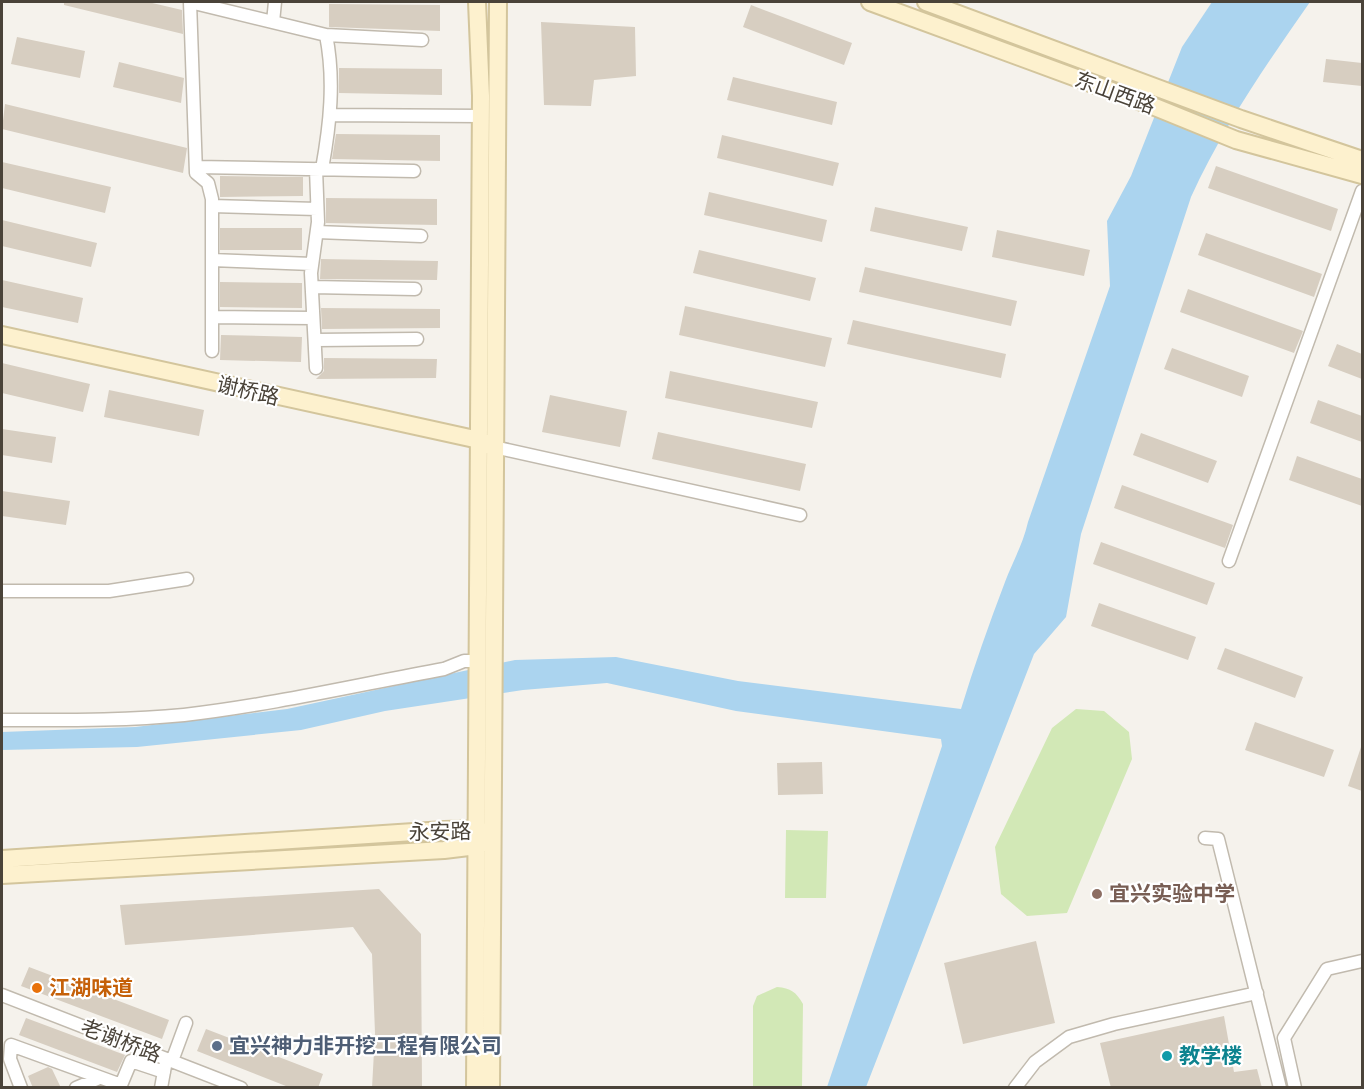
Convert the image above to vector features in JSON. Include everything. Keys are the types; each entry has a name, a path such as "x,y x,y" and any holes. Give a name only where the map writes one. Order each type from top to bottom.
{"main road":[{"path":"475,1088 482,837 486,443 477,2"},
{"path":"486,443 498,2"},
{"name":"东山西路","path":"870,2 1150,105 1236,140 1362,175"},
{"name":"东山西路","path":"926,2 1240,119 1362,160"},
{"name":"谢桥路","path":"2,335 486,443"},
{"path":"482,837 491,1088"},
{"name":"永安路","path":"2,859 482,837"},
{"name":"永安路","path":"2,875 482,837"}],"street":[{"path":"212,351 212,206 208,183 196,172 190,2 326,35 422,40"},
{"path":"273,22 275,2"},
{"path":"316,368 312,264 319,169 331,115 329,52 326,35"},
{"path":"331,115 481,116"},
{"path":"196,167 414,171"},
{"path":"1229,561 1362,190"},
{"path":"212,206 317,209"},
{"path":"316,232 421,236"},
{"path":"213,260 312,264"},
{"path":"312,286 416,290"},
{"path":"212,316 313,318"},
{"path":"316,340 417,339"},
{"path":"486,443 800,514"},
{"path":"2,591 109,591 187,579"},
{"path":"2,720 117,720 183,715 284,701 444,669 464,661 485,661"},
{"path":"1205,838 1218,839 1280,1088"},
{"path":"1295,1088 1284,1038 1327,969 1362,962"},
{"path":"1015,1088 1035,1062 1069,1037 1114,1024 1257,993"},
{"name":"老谢桥路","path":"2,995 241,1088"},
{"path":"161,1088 164,1072 186,1023"},
{"path":"21,1088 10,1059 10,1045 121,1085 130,1061 164,1072"},
{"path":"76,1088 98,1078"}],"green space":[{"path":"1076,709 1104,711 1129,732 1132,759 1067,913 1027,916 1001,894 995,847 1052,728"},
{"path":"786,830 828,831 826,898 785,898"},
{"path":"777,987 793,991 803,1004 802,1087 753,1087 753,1006 757,996"}],"water":[{"path":"1212,2 1310,2 1231,121 1191,197 1081,534 1066,617 1034,654 866,1087 827,1087 942,746 941,739 736,711 607,683 523,690 385,711 301,730 137,747 2,750 2,732 135,727 287,709 515,660 616,657 738,681 961,709 1110,286 1107,221 1131,176 1182,47"}],"building":[{"path":"64,2 148,2 182,10 183,34 64,5"},
{"path":"329,4 440,5 440,31 329,27"},
{"path":"751,5 852,43 844,65 743,27"},
{"path":"541,22 635,27 636,76 594,80 591,106 544,105"},
{"path":"17,37 85,51 80,78 11,64"},
{"path":"1326,59 1362,63 1362,86 1323,82"},
{"path":"119,62 184,78 181,103 113,87"},
{"path":"339,68 442,69 442,95 339,93"},
{"path":"733,77 837,102 832,125 727,100"},
{"path":"5,104 187,148 183,173 2,129"},
{"path":"336,134 440,135 440,161 332,159"},
{"path":"722,135 839,163 833,186 717,158"},
{"path":"2,162 111,187 105,213 2,188"},
{"path":"1216,166 1338,209 1331,231 1208,188"},
{"path":"220,176 303,177 303,196 220,197"},
{"path":"709,192 827,220 822,242 704,215"},
{"path":"326,198 437,199 437,225 326,223"},
{"path":"875,207 968,227 962,251 870,231"},
{"path":"2,220 97,243 91,267 2,246"},
{"path":"220,228 302,228 302,250 220,250"},
{"path":"997,230 1090,250 1084,276 992,257"},
{"path":"1206,233 1322,274 1314,297 1198,255"},
{"path":"699,250 816,278 810,301 693,273"},
{"path":"321,259 438,261 437,280 320,279"},
{"path":"865,267 1017,301 1011,326 859,292"},
{"path":"2,280 83,298 78,323 2,307"},
{"path":"220,282 302,283 302,308 220,307"},
{"path":"1188,289 1303,331 1294,353 1180,312"},
{"path":"685,306 832,338 825,367 679,335"},
{"path":"321,308 440,309 440,328 322,329"},
{"path":"853,320 1006,354 1001,378 847,344"},
{"path":"221,335 302,337 301,362 220,360"},
{"path":"1337,344 1362,354 1362,379 1328,366"},
{"path":"1172,348 1249,376 1242,397 1164,369"},
{"path":"324,358 437,359 436,378 316,379 324,371"},
{"path":"2,363 90,384 83,412 2,393"},
{"path":"670,371 818,402 812,428 665,398"},
{"path":"109,390 204,410 199,436 104,417"},
{"path":"550,395 627,411 620,447 542,432"},
{"path":"1318,400 1362,416 1362,442 1310,423"},
{"path":"2,429 56,437 52,463 2,455"},
{"path":"658,432 806,464 800,491 652,459"},
{"path":"1141,433 1217,461 1208,483 1133,455"},
{"path":"1297,456 1362,479 1362,506 1289,480"},
{"path":"1122,485 1233,525 1225,548 1114,508"},
{"path":"2,491 70,501 66,525 2,516"},
{"path":"1101,542 1215,583 1207,605 1093,564"},
{"path":"1099,603 1196,637 1188,660 1091,626"},
{"path":"1225,648 1303,677 1295,698 1217,669"},
{"path":"1255,722 1334,750 1324,777 1245,750"},
{"path":"1362,748 1362,791 1348,786"},
{"path":"822,762 823,794 778,795 777,763"},
{"path":"379,889 421,934 422,1088 372,1088 375,1033 372,954 353,927 125,945 120,905"},
{"path":"1036,941 1055,1023 963,1044 944,963"},
{"path":"29,967 169,1020 162,1039 21,986"},
{"name":"教学楼","path":"1224,1016 1234,1072 1257,1069 1262,1088 1111,1088 1100,1043"},
{"path":"26,1018 125,1055 117,1072 19,1035"},
{"path":"206,1029 323,1074 318,1088 291,1088 197,1051"},
{"path":"48,1067 52,1069 61,1088 33,1088 28,1076"}],"place":[{"name":"宜兴实验中学","path":"1097,894"},
{"name":"江湖味道","path":"37,988"},
{"name":"宜兴神力非开挖工程有限公司","path":"217,1046"},
{"name":"教学楼","path":"1167,1056"}]}
